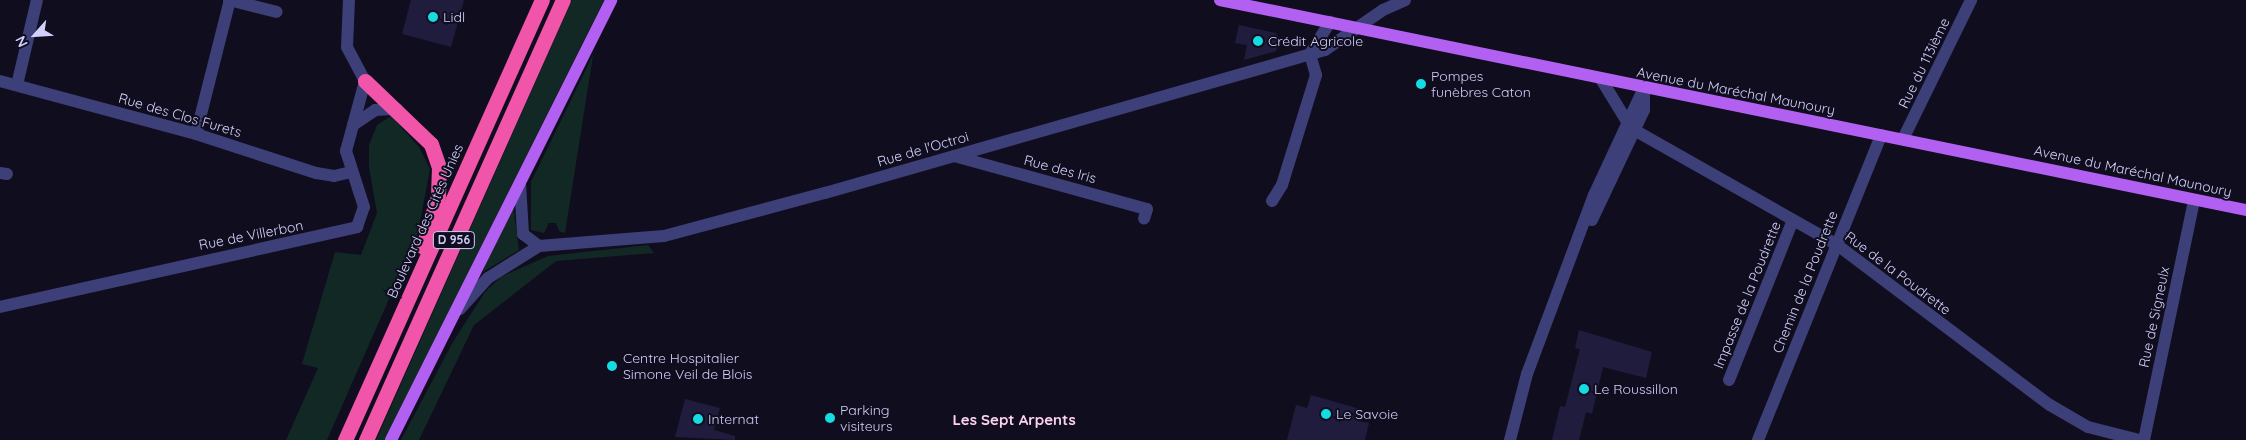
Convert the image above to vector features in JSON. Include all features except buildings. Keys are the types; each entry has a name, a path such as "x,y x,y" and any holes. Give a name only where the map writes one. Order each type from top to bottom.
{"highway":[{"name":"Boulevard des Cités Unies","path":"345,440 542,0"},
{"name":"D 956","path":"366,440 563,0"},
{"path":"365,81 397,109 431,144 439,167 438,194 406,304"}],"main road":[{"name":"D 956","path":"391,440 611,0"},
{"name":"Avenue du Maréchal Maunoury","path":"1220,0 2246,210"}],"street":[{"path":"17,85 37,0"},
{"path":"196,134 230,0 276,12"},
{"path":"349,0 347,47 365,81"},
{"name":"Rue de l'Octroi","path":"454,317 488,278 540,246 664,236 954,156 1329,48 1359,29 1383,10 1405,0"},
{"name":"Rue du 113ième","path":"1903,139 1971,0"},
{"path":"1272,201 1282,185 1316,74 1310,54 1330,22"},
{"path":"1601,79 1626,120"},
{"name":"Rue des Clos Furets","path":"0,81 196,134 316,173 334,176 351,172"},
{"name":"Rue de Villerbon","path":"0,308 263,246 353,230 362,222 364,207 351,172 346,151 365,81"},
{"path":"1510,440 1527,374 1626,120 1644,88"},
{"path":"1576,250 1636,131 1644,110 1644,88"},
{"path":"353,125 375,110 397,109"},
{"name":"Rue de la Poudrette","path":"1636,131 1836,244 2050,405 2088,427 2139,440"},
{"name":"Chemin de la Poudrette","path":"1758,440 1881,135"},
{"name":"Rue des Iris","path":"954,156 1147,209 1144,219"},
{"path":"520,179 518,198 523,234 540,246"},
{"name":"Rue de Signeulx","path":"2144,440 2194,200"},
{"name":"Impasse de la Poudrette","path":"1729,380 1793,220"}],"green space":[{"path":"572,0 604,0 385,440 376,440"},
{"path":"593,55 565,233 559,231 556,223 549,223 544,233 531,230 531,182"},
{"path":"391,116 419,147 430,169 418,233 327,440 286,440 318,368 302,364 335,252 361,255 377,213 369,167 369,145 377,125"},
{"path":"513,205 519,250 483,272 485,265"},
{"path":"648,245 654,253 556,261 474,325 419,440 401,440 453,342 485,292 501,277 548,256"}],"place":[{"name":"Lidl","path":"433,17"},
{"name":"Crédit Agricole","path":"1258,41"},
{"name":"Pompes funèbres Caton","path":"1421,84"},
{"name":"Centre Hospitalier Simone Veil de Blois","path":"612,366"},
{"name":"Le Roussillon","path":"1584,389"},
{"name":"Le Savoie","path":"1326,414"},
{"name":"Parking visiteurs","path":"830,418"},
{"name":"Internat","path":"698,419"}],"district":[{"name":"Les Sept Arpents","path":"1014,420"}]}
